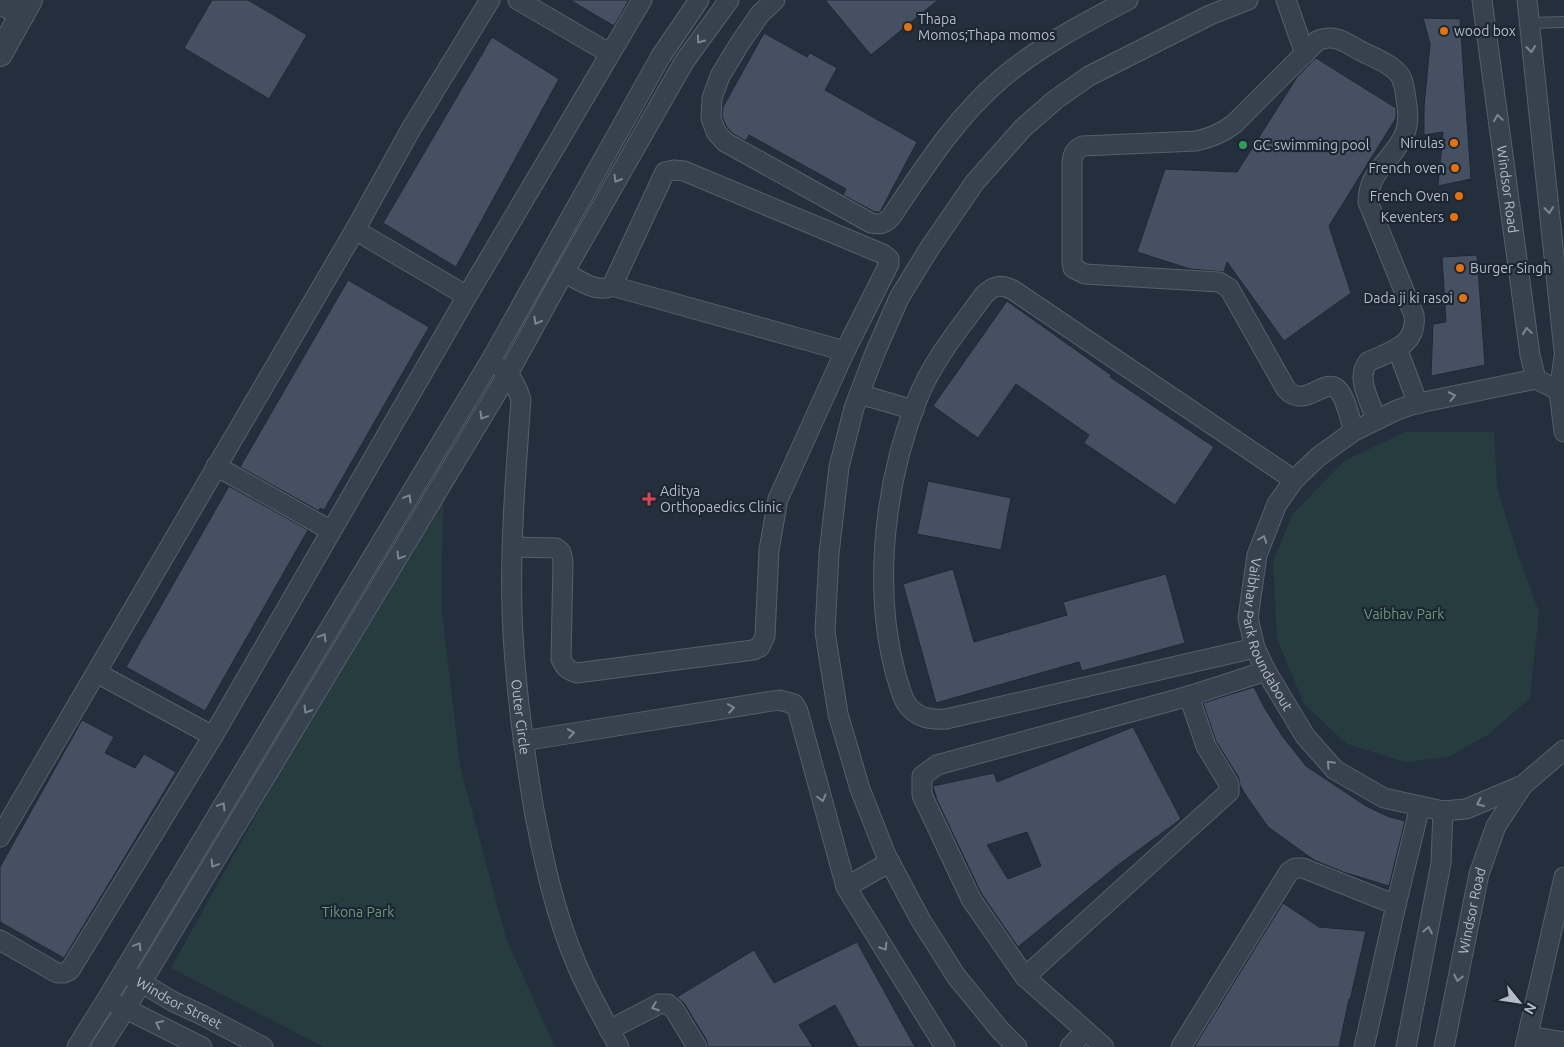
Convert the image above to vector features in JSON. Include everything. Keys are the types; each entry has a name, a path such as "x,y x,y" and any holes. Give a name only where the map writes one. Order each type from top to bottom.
{"street":[{"path":"0,837 355,230 411,129 490,0"},
{"path":"518,0 609,53"},
{"path":"0,940 57,973 64,973 70,970 213,736 330,530 609,53 642,0"},
{"path":"76,1047 107,999 491,360 661,56 699,0"},
{"path":"101,1047 326,678 508,374 684,62 729,0"},
{"path":"775,0 760,14 720,76 712,98 711,118 716,132 725,142 871,223 878,224 885,223 950,132 1002,78 1065,33 1128,0"},
{"path":"1017,1047 1000,1030 956,976 920,919 890,862 860,789 838,714 826,632 829,554 839,467 854,408 899,298 929,249 975,182 1023,128 1055,100 1089,76 1206,8 1248,0"},
{"path":"1286,0 1304,54"},
{"name":"Windsor Road","path":"1482,0 1530,355 1536,379"},
{"path":"1527,0 1564,351"},
{"path":"0,1 26,7 0,54"},
{"path":"1354,431 1340,394 1334,386 1329,385 1299,397 1291,395 1226,284 1219,282 1084,274 1073,268 1072,162 1076,149 1082,146 1196,141 1222,133 1234,124 1317,41 1325,37 1332,37 1343,41 1390,66 1400,76 1408,120 1405,132 1398,146 1372,179 1368,191 1368,202 1414,315 1415,324 1412,336 1405,343 1368,362 1363,367 1362,380 1376,419"},
{"path":"513,547 556,548 560,552 563,560 561,659 564,667 570,670 577,672 753,650 760,647 765,636 769,550 778,499 845,350 890,264 889,259 874,250 684,171 674,170 665,172 612,286 602,289 564,272"},
{"path":"355,230 467,296"},
{"path":"1255,648 946,719 929,720 916,713 906,703 889,651 884,579 888,514 895,472 914,410 928,376 940,356 984,295 997,285 1006,286 1294,480"},
{"path":"612,286 845,350"},
{"path":"1397,348 1418,404"},
{"path":"1564,357 1562,392 1564,432"},
{"path":"491,360 508,374"},
{"name":"Outer Circle","path":"508,374 518,388 521,400 513,547 512,611 522,741 536,822 551,890 576,964 619,1047"},
{"path":"1536,379 1562,392"},
{"name":"Vaibhav Park Roundabout","path":"1536,379 1397,410 1354,431 1318,457 1294,480 1277,504 1256,556 1248,618 1255,648 1266,671 1305,736 1335,770 1384,798 1443,812 1466,809 1524,785 1564,750"},
{"path":"859,394 914,410"},
{"path":"216,466 330,530"},
{"path":"306,666 326,678"},
{"path":"1104,1047 1025,977 971,899 922,795 922,776 938,765 1189,696 1266,671"},
{"path":"97,673 213,736"},
{"path":"1025,977 1229,792 1229,784 1206,746 1189,696"},
{"path":"522,741 779,700 794,704 798,711 846,887 946,1047"},
{"name":"Windsor Road","path":"1444,1047 1479,874 1496,826 1524,785"},
{"path":"1364,1047 1420,806"},
{"path":"1406,1047 1441,863 1443,812"},
{"path":"846,887 890,862"},
{"path":"1181,1047 1289,872 1296,868 1304,868 1396,905"},
{"path":"1564,877 1526,1042 1564,1042"},
{"name":"Windsor Street","path":"123,972 174,1002 202,1014 263,1047"},
{"name":"Windsor Street","path":"107,999 202,1047"},
{"path":"610,1030 659,1004 668,1004 674,1009 698,1047"},
{"path":"1070,1047 1086,1030"}],"lane":[{"path":"1529,23 1564,22"}],"green space":[{"name":"Vaibhav Park","path":"1405,432 1494,432 1497,487 1517,552 1539,612 1530,698 1489,734 1449,757 1405,762 1347,744 1304,704 1277,639 1273,562 1292,515 1344,461"},
{"name":"Tikona Park","path":"444,477 441,603 460,766 506,938 555,1047 324,1047 171,968"}],"building":[{"path":"212,0 248,0 307,35 269,99 184,48"},
{"path":"570,0 629,0 614,26"},
{"path":"825,0 938,0 871,55"},
{"path":"1423,18 1460,19 1471,179 1438,186 1443,132 1424,135 1424,107 1430,44"},
{"path":"764,33 807,57 810,53 837,68 825,90 917,142 880,212 875,212 843,195 846,189 749,135 746,141 732,133 726,126 722,116 723,107"},
{"path":"492,37 559,79 456,267 383,223"},
{"path":"1316,58 1396,108 1396,118 1329,226 1351,293 1284,341 1227,262 1224,272 1190,269 1137,252 1165,169 1237,172 1297,77"},
{"path":"1477,255 1485,365 1431,376 1433,324 1446,322 1442,257"},
{"path":"348,280 429,327 324,510 320,508 319,511 240,467"},
{"path":"1007,301 1111,375 1110,377 1214,447 1175,505 1084,443 1089,435 1016,384 978,438 933,406"},
{"path":"928,481 1011,498 1001,550 917,534"},
{"path":"229,486 308,530 205,711 126,667"},
{"path":"953,569 974,642 1067,615 1063,602 1166,574 1185,643 1082,671 1079,662 936,703 903,584"},
{"path":"1254,687 1283,737 1306,766 1366,806 1387,816 1405,821 1389,886 1343,872 1314,860 1268,827 1245,794 1240,785 1239,778 1216,741 1203,703"},
{"path":"82,720 114,737 105,753 135,768 144,754 176,772 64,958 0,922 0,867"},
{"path":"1133,727 1181,819 1118,865 1018,947 981,893 937,800 933,786 994,773 997,782","holes":["1027,832 1041,866 1008,879 987,845"]},
{"path":"1283,903 1319,927 1366,931 1339,1047 1194,1047"},
{"path":"857,942 915,1047 858,1047 835,1005 799,1025 813,1047 708,1047 707,1041 684,1003 677,997 754,950 774,983"}],"place":[{"name":"Thapa Momos;Thapa momos","path":"908,27"},
{"name":"wood box","path":"1444,31"},
{"name":"Nirulas","path":"1454,143"},
{"name":"GC swimming pool","path":"1243,145"},
{"name":"French oven","path":"1455,168"},
{"name":"French Oven","path":"1459,196"},
{"name":"Keventers","path":"1454,217"},
{"name":"Burger Singh","path":"1460,268"},
{"name":"Dada ji ki rasoi","path":"1463,298"},
{"name":"Aditya Orthopaedics Clinic","path":"649,499"}]}
